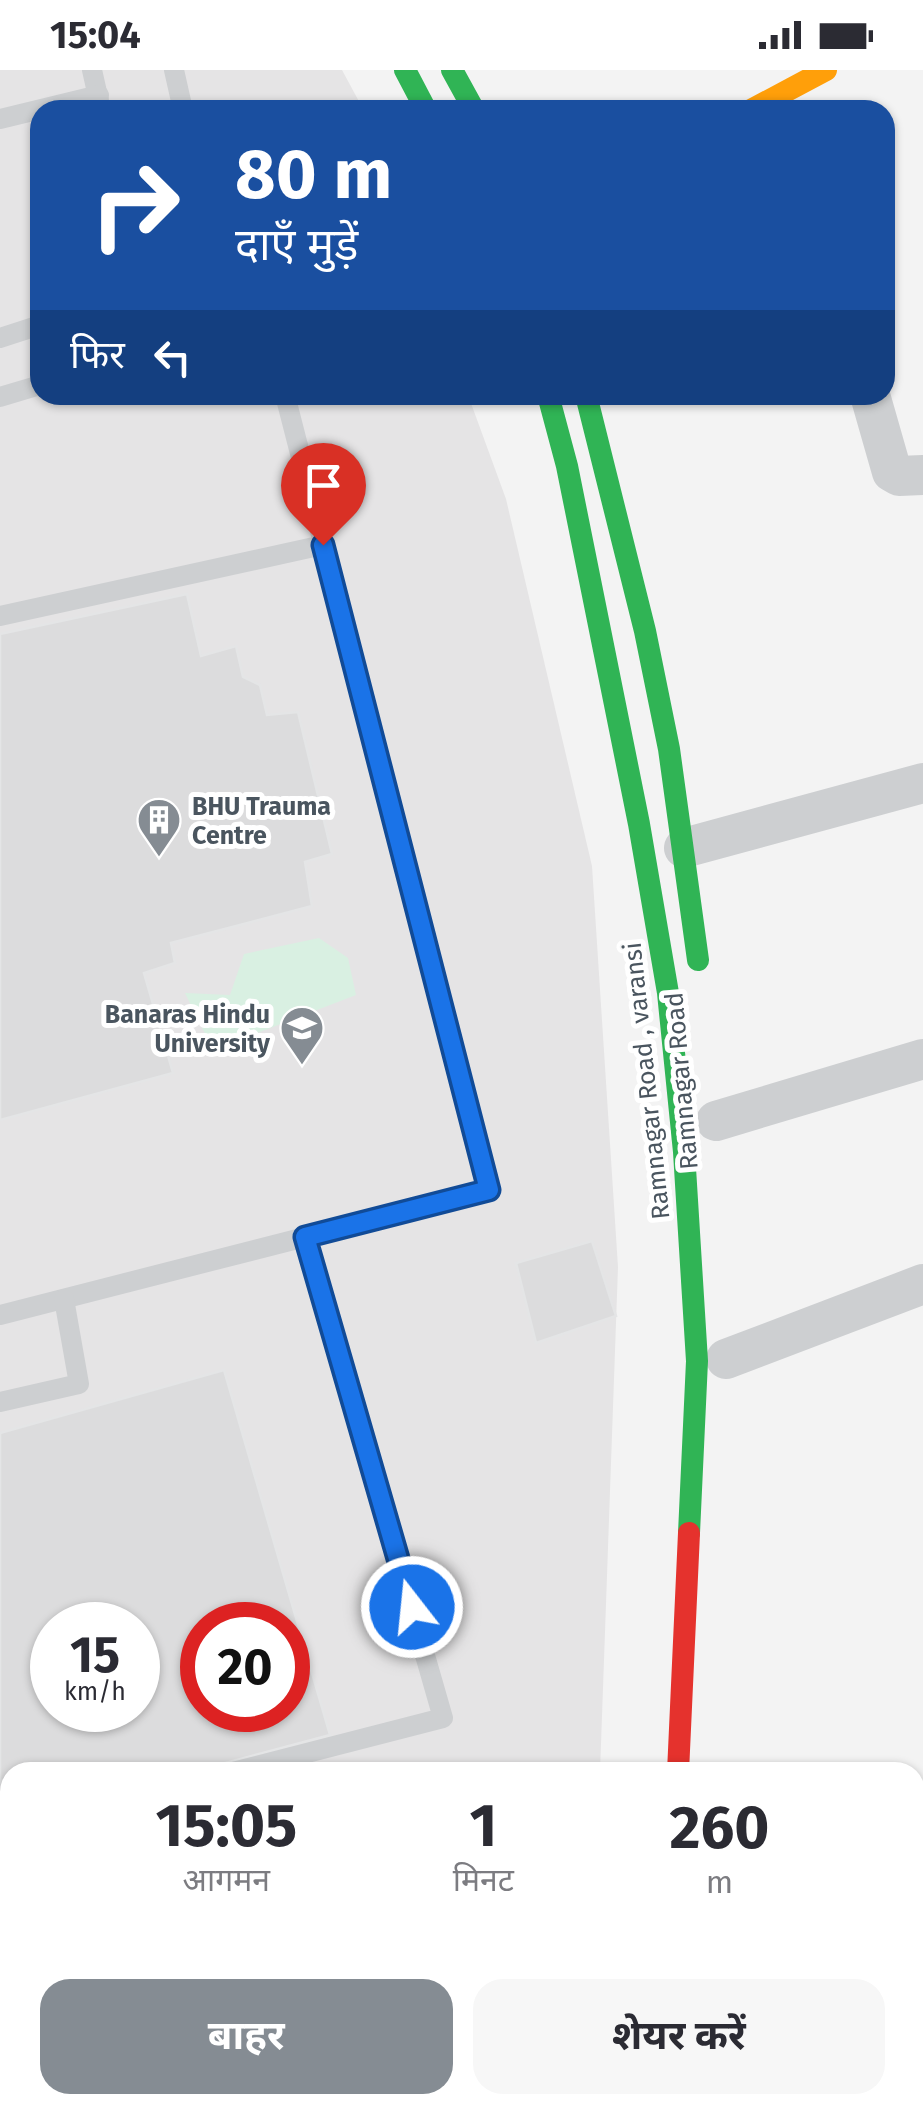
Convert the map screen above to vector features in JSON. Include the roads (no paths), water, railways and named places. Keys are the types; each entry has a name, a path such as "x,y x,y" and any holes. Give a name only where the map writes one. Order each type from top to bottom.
{"main road":[{"path":"405,70 421,100"},
{"path":"452,70 468,100"},
{"path":"779,100 809,89"},
{"name":"Ramnagar Road , varansi","path":"551,405 567,466 640,824 668,993 684,1152 697,1361 678,1762"},
{"name":"Ramnagar Road","path":"588,405 645,632 669,749 700,984"}],"street":[{"path":"873,405 892,472 899,476 923,474"},
{"path":"684,848 923,782"},
{"path":"716,1120 923,1059"},
{"path":"725,1360 923,1284"}],"lane":[{"path":"92,70 100,100"},
{"path":"174,70 181,100"},
{"path":"0,118 30,113"},
{"path":"0,338 30,328"},
{"path":"0,397 30,388"},
{"path":"0,1316 489,1190 288,405"},
{"path":"0,616 323,545"},
{"path":"272,1762 444,1718 305,1237"},
{"path":"0,1402 80,1384 64,1299"}],"place":[{"name":"BHU Trauma Centre","path":"159,858"},
{"name":"Banaras Hindu University","path":"302,1066"}]}
